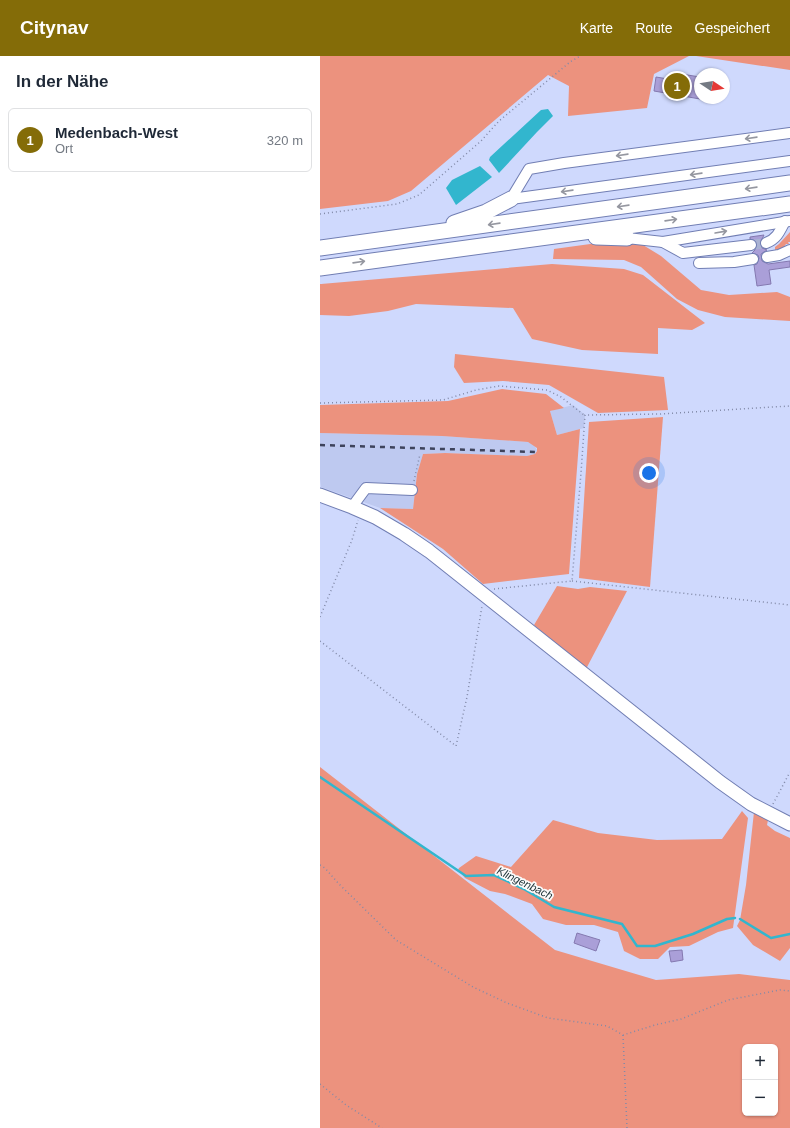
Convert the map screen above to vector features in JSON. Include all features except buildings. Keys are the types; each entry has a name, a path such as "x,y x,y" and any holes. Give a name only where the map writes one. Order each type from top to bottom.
{"highway":[{"path":"320,248 790,183"},
{"path":"413,236 486,212 510,199"},
{"path":"320,268 790,204"},
{"path":"549,236 627,238"}],"main road":[{"path":"320,495 358,509 404,534 482,592 720,782 751,804 790,824"}],"lane":[{"path":"510,199 529,169 790,133"},
{"path":"510,199 790,161"},
{"path":"627,238 663,242 788,221"},
{"path":"766,243 773,241 779,235 788,221"},
{"path":"663,242 683,253 751,245"},
{"path":"767,257 779,255 790,250"},
{"path":"699,263 734,262 753,259"},
{"path":"358,509 366,488 412,490"}],"path":[{"path":"320,214 397,204 410,200 481,141 500,121 570,62 580,56"},
{"path":"320,403 443,400 476,390 499,386 548,390 561,397 585,415 660,414 790,406"},
{"path":"572,581 585,415"},
{"path":"412,490 420,454"},
{"path":"320,618 358,509"},
{"path":"320,641 456,746 467,697 482,592 572,581 790,605"},
{"path":"768,813 790,772"},
{"path":"320,865 326,868 339,884 396,940 473,987 507,1003 548,1018 607,1026 623,1035 681,1019 728,1000 780,990 790,991"},
{"path":"623,1035 627,1128"},
{"path":"320,1084 346,1105 382,1128"}],"shaded area":[{"path":"320,56 689,56 654,74 647,108 568,116 569,86 548,75 411,191 388,201 320,209"},
{"path":"696,56 790,56 790,70"},
{"path":"548,109 553,116 499,173 489,160 490,157 541,110"},
{"path":"480,166 492,177 456,205 446,188 452,180"},
{"path":"790,232 789,244 786,244 783,248 775,250 775,247"},
{"path":"612,241 643,245 661,256 701,290 729,295 777,292 790,297 790,321 725,317 698,310 677,299 641,267 624,260 553,259 554,249"},
{"path":"552,264 624,269 643,275 705,323 692,330 658,328 658,354 582,350 532,339 513,308 416,304 388,311 349,316 320,315 320,284"},
{"path":"455,354 664,377 668,410 598,413 549,385 503,381 464,383 454,367"},
{"path":"502,389 546,394 564,408 550,411 557,435 580,429 569,574 483,584 443,549 380,508 413,509 417,474 423,454 445,453 527,456 535,454 537,448 528,442 442,436 320,433 320,405 448,401"},
{"path":"573,405 585,415 584,428 557,435 550,411"},
{"path":"663,417 650,587 579,578 589,422"},
{"path":"320,433 442,436 528,442 534,445 537,450 535,454 527,456 445,453 423,454 417,474 413,509 380,508 321,487"},
{"path":"557,586 578,589 590,587 627,591 586,669 534,625"},
{"path":"320,767 555,950 656,980 739,974 790,980 790,1128 320,1128"},
{"path":"742,811 748,818 733,928 718,932 689,946 670,947 658,959 640,959 624,951 618,932 594,925 566,925 543,919 532,904 505,894 490,891 465,878 458,870 476,856 511,867 553,820 598,833 657,840 722,839"},
{"path":"754,812 768,820 767,825 775,831 790,838 790,948 780,961 753,945 737,926 740,920 746,885"}],"waterway":[{"name":"Klingenbach","path":"320,777 466,876 494,875 524,889 554,907 622,924 637,946 655,946 693,934 727,919 735,918"},
{"name":"Klingenbach","path":"740,919 771,938 790,934"}],"tunnel":[{"path":"751,245 766,243"}],"railway":[{"path":"320,445 536,452"}],"place":[{"name":"Medenbach-West","path":"677,86"}]}
